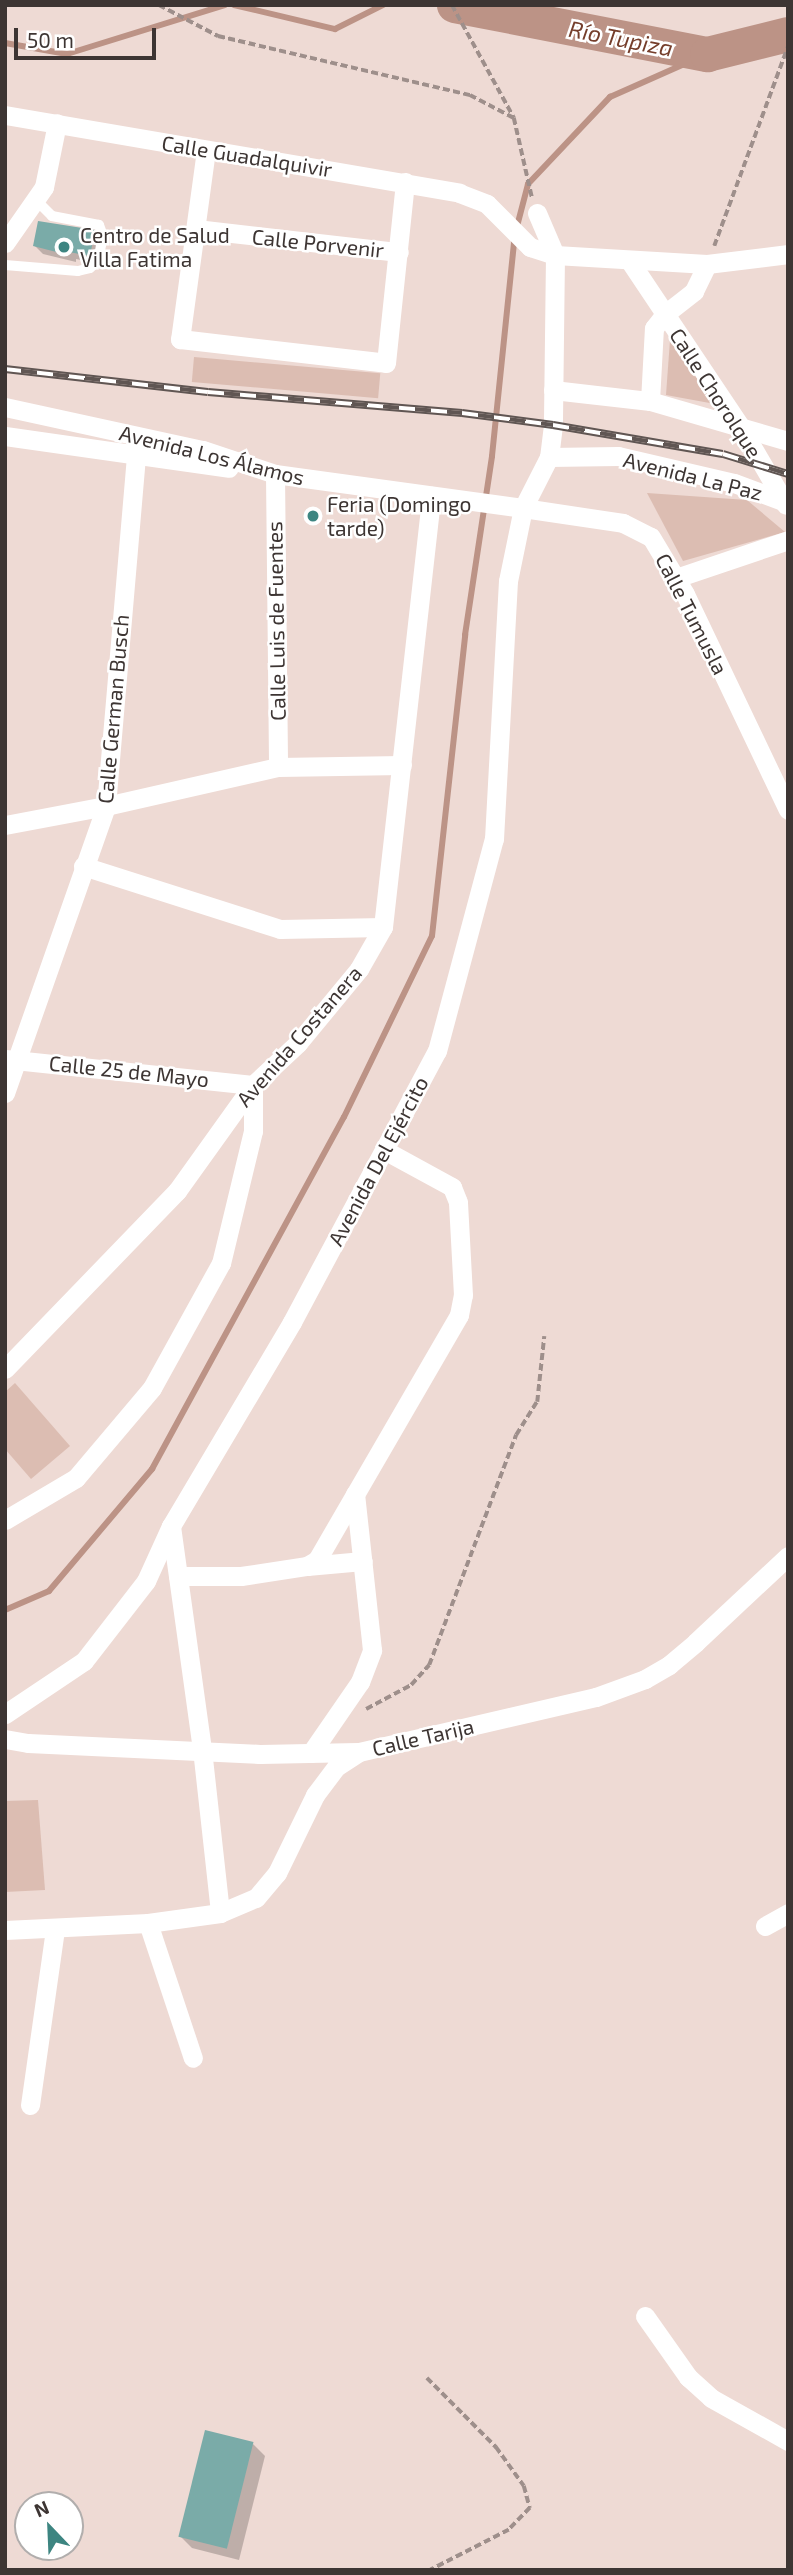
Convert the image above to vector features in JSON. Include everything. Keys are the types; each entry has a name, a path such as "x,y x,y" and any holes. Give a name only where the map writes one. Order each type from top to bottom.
{"street":[{"name":"Calle Guadalquivir","path":"5,115 459,193 487,204 530,247 555,255"},
{"path":"5,243 44,187 57,123"},
{"path":"206,150 180,339 386,363 405,182"},
{"path":"523,509 549,457 553,390 555,255 537,213"},
{"name":"Calle Porvenir","path":"196,229 399,252"},
{"path":"555,255 708,264 788,254"},
{"name":"Calle Chorolque","path":"629,260 740,426 786,504"},
{"name":"Calle Chorolque","path":"650,401 654,328 665,314 694,291 708,264"},
{"path":"553,390 650,401 788,441"},
{"name":"Avenida Los Álamos","path":"5,407 203,450 275,474 523,509"},
{"path":"5,436 275,474"},
{"name":"Calle German Busch","path":"5,1093 11,1059 106,806 138,436"},
{"name":"Avenida La Paz","path":"549,457 618,456 734,483 786,504"},
{"name":"Calle Luis de Fuentes","path":"275,474 278,767"},
{"name":"Avenida Costanera","path":"5,1369 177,1191 253,1085 298,1043 359,969 383,927 431,496"},
{"name":"Calle Tumusla","path":"523,509 623,523 651,537 676,578 788,810"},
{"name":"Avenida Del Ejército","path":"5,1714 84,1661 146,1581 171,1526 292,1322 437,1051 494,839 508,581 523,509"},
{"path":"676,578 788,540"},
{"path":"5,825 106,806 278,767 401,765"},
{"path":"83,866 281,929 383,927"},
{"name":"Calle 25 de Mayo","path":"11,1059 253,1085"},
{"path":"5,1520 76,1478 152,1388 220,1264 253,1131 253,1085"},
{"path":"307,1566 317,1560 459,1315 463,1295 458,1202 452,1187 384,1150"},
{"path":"311,1753 360,1682 372,1650 355,1494"},
{"path":"171,1526 202,1749 220,1913"},
{"name":"Calle Tarija","path":"5,1930 148,1923 220,1913 256,1898 277,1873 315,1795 336,1767 359,1752 596,1697 645,1679 669,1665 696,1642 788,1556"},
{"path":"178,1576 241,1576 363,1561"},
{"path":"5,1739 82,1746 202,1749 260,1754 359,1752"},
{"path":"765,1926 788,1913"},
{"path":"148,1923 193,2058"},
{"path":"30,2105 55,1928"},
{"path":"645,2316 688,2377 711,2398 788,2441"}],"lane":[{"path":"5,265 78,271 90,268 98,261 103,236 99,225 52,216 36,200"}],"path":[{"path":"159,5 218,36 470,95 514,118"},
{"path":"452,5 514,118 537,213"},
{"path":"708,264 788,46"},
{"path":"363,1710 411,1685 429,1665 516,1435 537,1402 544,1336"},
{"path":"427,2378 496,2446 524,2486 530,2508 509,2530 431,2570"}],"shaded area":[{"path":"670,340 715,404 666,395"},
{"path":"194,357 380,373 378,398 192,382"},
{"path":"647,493 747,500 785,532 683,561"},
{"path":"15,1383 70,1446 31,1479 5,1449 5,1392"},
{"path":"38,1800 45,1890 5,1892 5,1801"}],"building":[{"path":"38,221 95,230 90,256 69,252 68,255 33,246"},
{"path":"205,2430 254,2442 227,2549 178,2537"}],"waterway":[{"path":"5,43 67,54 225,5"},
{"path":"234,5 335,29 383,5"},
{"name":"Río Tupiza","path":"454,5 707,54 788,34"},
{"name":"Río Tupiza","path":"477,5 479,12"},
{"path":"5,1610 49,1591 152,1469 344,1117 432,936 465,635 492,456 515,234 528,184 610,97 707,54"}],"railway":[{"path":"5,369 208,392 462,413 553,425 723,454 788,474"}],"place":[{"name":"Centro de Salud Villa Fatima","path":"64,247"},
{"name":"Feria (Domingo tarde)","path":"313,516"}]}
